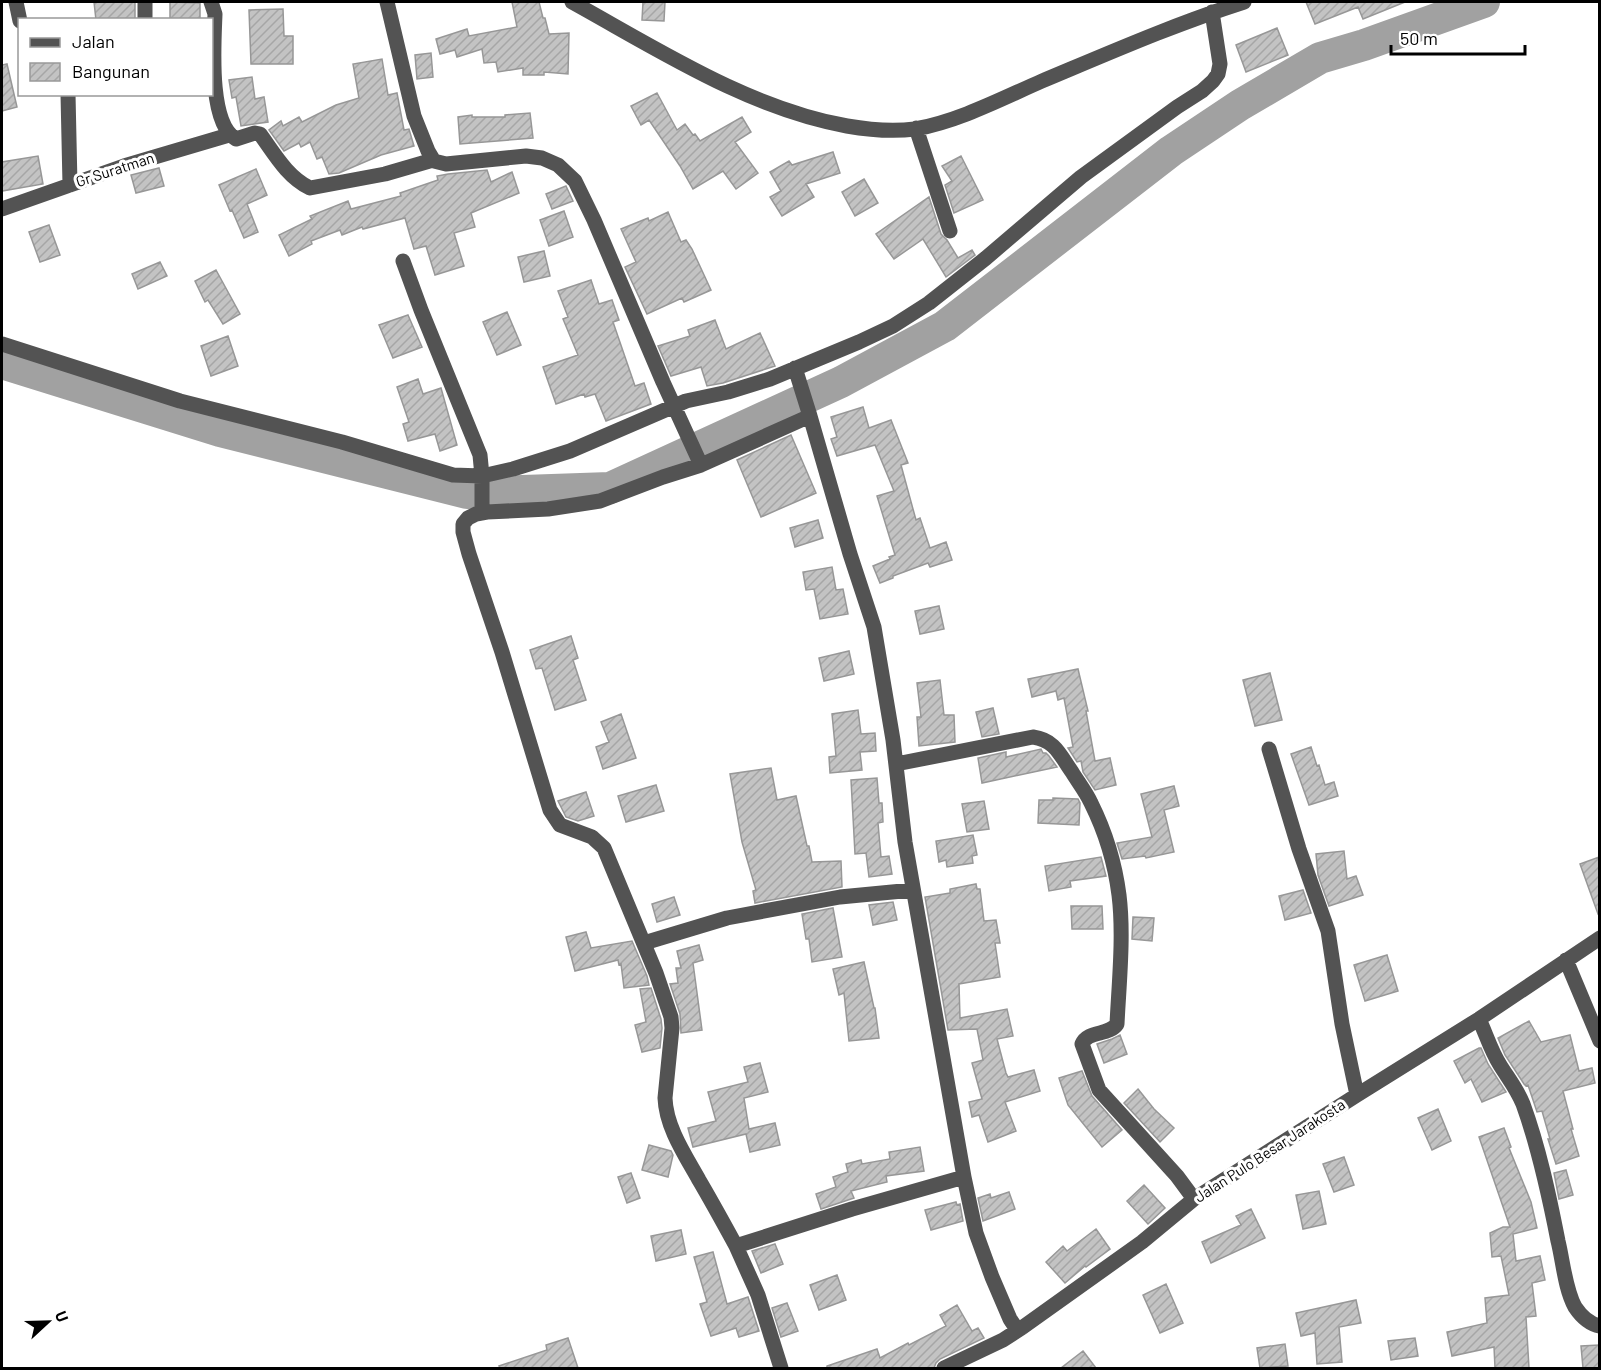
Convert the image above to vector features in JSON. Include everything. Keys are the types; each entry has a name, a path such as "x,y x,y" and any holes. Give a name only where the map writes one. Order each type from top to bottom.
{"street":[{"path":"16,2 19,18"},
{"path":"145,2 145,18"},
{"path":"211,2 215,14 217,102 229,135"},
{"path":"387,2 414,116 433,160 446,164 534,157 558,165 575,181 699,460"},
{"path":"572,2 711,79 776,106 811,118 869,129 889,130 916,128 960,117 1146,37 1244,2"},
{"path":"2,344 180,401 342,442 453,475 482,480 570,451 686,401 745,387 796,371 893,326 928,303 986,258 1081,177 1214,81 1220,64 1212,12"},
{"path":"68,96 70,185"},
{"path":"916,128 950,231"},
{"name":"Gr Suratman","path":"2,209 124,166 229,135 236,139 255,133 260,134 293,176 301,184 310,188 385,174 433,160"},
{"path":"404,261 421,310 480,455 482,509"},
{"path":"796,371 874,627 913,890 976,1233 1010,1319 1016,1328 1023,1327"},
{"path":"781,1368 758,1295 736,1245 687,1159 668,1120 664,1098 672,1028 671,1017 644,943 604,848 592,837 560,825 550,810 463,532 463,524 482,509 548,509 600,501 663,477 808,409"},
{"path":"896,764 1033,737 1044,738 1059,753 1091,802 1115,870 1119,897 1117,1024 1111,1030 1086,1037 1082,1044 1099,1090 1177,1176 1194,1199"},
{"path":"1269,749 1299,849 1328,932 1344,1035 1357,1095"},
{"path":"644,943 727,918 840,897 913,890"},
{"name":"Jalan Pulo Besar Jarakosta","path":"944,1368 1003,1340 1023,1327 1142,1242 1194,1199 1479,1019 1599,938"},
{"path":"1566,960 1599,1041"},
{"path":"1479,1019 1499,1063 1513,1083 1522,1103 1540,1162 1569,1291 1575,1306 1584,1318 1593,1325 1599,1326"},
{"path":"736,1245 964,1177"}],"building":[{"path":"94,2 135,2 135,18 96,18"},
{"path":"170,2 200,3 200,18 170,18"},
{"path":"512,2 539,2 549,34 569,33 568,74 544,72 544,75 523,75 523,68 498,72 496,62 484,63 482,49 457,57 455,50 440,54 436,39 467,29 469,36 517,27"},
{"path":"643,2 665,2 664,21 642,20"},
{"path":"1306,2 1405,2 1363,19 1358,7 1315,24"},
{"path":"283,9 284,36 293,36 293,64 251,64 249,10"},
{"path":"1277,28 1288,55 1246,72 1236,45"},
{"path":"431,53 433,77 417,79 415,55"},
{"path":"382,59 388,95 397,93 404,130 409,129 414,146 381,155 339,173 329,174 322,157 317,159 310,142 301,147 299,143 284,151 269,130 281,121 283,126 299,117 302,122 336,105 359,98 353,64"},
{"path":"7,64 17,107 2,111 2,65"},
{"path":"252,77 255,99 264,97 268,122 241,126 236,97 232,98 229,80"},
{"path":"657,93 677,130 685,124 700,141 742,117 751,132 735,142 758,173 736,189 723,171 693,189 649,120 641,125 631,106"},
{"path":"530,113 533,138 460,144 458,117 472,115 472,117 505,117 505,115"},
{"path":"833,152 840,173 806,184 814,197 782,216 770,197 781,191 770,172 789,161 792,165"},
{"path":"38,156 43,184 2,191 2,162"},
{"path":"961,156 983,200 954,213 945,185 952,181 942,166"},
{"path":"159,168 164,186 136,193 131,175"},
{"path":"256,169 267,195 247,204 258,232 244,238 219,185"},
{"path":"487,170 491,182 512,172 519,193 471,213 475,227 454,233 464,266 435,275 426,246 414,249 405,218 363,229 362,227 342,235 340,230 311,241 312,244 289,256 279,235 312,219 310,216 348,201 351,209 401,196 400,193 438,180 437,176"},
{"path":"864,179 878,203 855,216 842,192"},
{"path":"566,186 573,201 552,209 546,194"},
{"path":"929,197 941,234 958,258 972,250 975,255 946,277 923,239 894,259 876,234"},
{"path":"564,211 573,237 549,246 540,220"},
{"path":"668,212 681,242 686,240 692,249 711,290 684,302 682,298 647,314 625,267 636,262 621,229 648,218 649,221"},
{"path":"49,225 60,255 40,262 29,232"},
{"path":"544,251 550,276 524,282 518,257"},
{"path":"160,262 167,276 138,289 132,274"},
{"path":"216,270 240,314 223,324 208,300 205,302 195,281"},
{"path":"591,280 599,304 612,300 619,320 613,322 635,386 644,383 651,404 606,421 595,394 585,397 584,394 556,404 543,367 578,355 563,319 568,317 558,291"},
{"path":"507,312 521,345 497,355 483,322"},
{"path":"408,315 422,347 393,358 379,325"},
{"path":"715,320 726,349 760,333 775,366 707,386 701,367 671,376 658,346 690,336 688,330"},
{"path":"228,336 238,366 211,376 201,346"},
{"path":"418,379 423,394 441,388 457,445 440,451 435,434 408,441 403,424 409,422 397,387"},
{"path":"863,407 869,428 891,420 908,463 901,465 916,520 920,518 930,548 946,542 952,560 930,567 928,563 880,583 873,566 895,555 877,496 894,491 875,445 837,456 831,439 837,437 831,417"},
{"path":"791,435 816,493 761,517 737,460"},
{"path":"818,520 823,538 795,547 790,528"},
{"path":"832,567 836,590 843,589 848,614 820,619 814,589 806,590 803,572"},
{"path":"939,606 944,629 920,634 915,611"},
{"path":"571,636 578,658 573,660 586,700 555,710 542,668 536,669 530,650"},
{"path":"849,651 854,674 824,681 819,658"},
{"path":"1078,669 1088,711 1086,711 1095,761 1110,758 1116,785 1095,790 1083,772 1081,761 1077,762 1068,748 1073,747 1064,698 1058,700 1056,691 1032,697 1028,679"},
{"path":"1270,673 1282,720 1255,726 1243,680"},
{"path":"940,680 944,715 954,715 955,742 919,746 917,717 921,717 917,683"},
{"path":"993,708 999,734 982,737 976,712"},
{"path":"858,710 861,734 875,733 876,751 860,752 862,770 830,773 829,757 836,756 832,714"},
{"path":"621,714 636,758 603,769 596,747 609,742 601,722"},
{"path":"1311,747 1325,785 1334,782 1338,796 1309,805 1291,754"},
{"path":"1041,749 1057,767 982,783 978,758 1006,752 1006,757"},
{"path":"771,768 777,800 796,796 812,862 841,861 842,887 755,903 753,891 756,890 742,842 730,774"},
{"path":"877,778 883,822 878,823 881,857 889,856 892,874 869,877 866,853 855,854 851,780"},
{"path":"656,785 664,811 626,822 618,796"},
{"path":"1174,786 1179,806 1164,810 1174,852 1146,858 1145,856 1122,859 1117,843 1152,837 1141,794"},
{"path":"586,792 594,816 578,821 566,817 558,801"},
{"path":"1053,798 1078,799 1080,803 1079,825 1038,823 1039,800 1053,800"},
{"path":"984,801 989,829 967,832 962,804"},
{"path":"973,835 977,855 972,856 973,863 947,867 946,860 939,862 936,841"},
{"path":"1344,851 1347,879 1356,876 1363,895 1329,906 1318,875 1316,854"},
{"path":"1101,857 1106,876 1070,881 1071,887 1049,891 1045,866"},
{"path":"1599,857 1599,913 1598,914 1580,864"},
{"path":"976,884 977,889 980,889 984,921 996,920 1000,943 995,943 1000,977 959,984 960,1018 1007,1009 1013,1036 997,1039 1006,1073 1008,1077 1034,1070 1040,1091 1005,1102 1016,1131 988,1142 979,1115 972,1117 969,1102 982,1099 972,1063 983,1060 977,1029 948,1030 925,897 950,893 950,889"},
{"path":"1303,890 1311,913 1285,920 1279,896"},
{"path":"674,897 680,915 657,922 652,904"},
{"path":"893,902 897,920 873,925 869,905"},
{"path":"1071,906 1102,906 1103,929 1072,929"},
{"path":"833,908 842,957 812,962 802,914"},
{"path":"1133,917 1154,918 1152,941 1132,939"},
{"path":"586,932 591,948 632,941 649,985 624,988 621,964 619,965 618,960 575,971 566,937"},
{"path":"699,945 703,960 693,963 702,1030 681,1033 680,1014 670,984 678,983 676,968 681,968 677,951"},
{"path":"1387,955 1398,991 1365,1001 1354,965"},
{"path":"864,962 875,1008 879,1038 849,1041 844,993 839,995 833,969"},
{"path":"651,988 661,1019 660,1048 642,1052 635,1025 646,1022 640,989"},
{"path":"1529,1021 1541,1042 1570,1035 1579,1071 1592,1068 1595,1083 1563,1091 1579,1156 1556,1164 1542,1111 1537,1112 1528,1085 1524,1084 1505,1055 1498,1038"},
{"path":"1120,1035 1127,1054 1104,1063 1097,1044"},
{"path":"1479,1048 1506,1092 1482,1102 1471,1079 1465,1083 1454,1061"},
{"path":"760,1063 768,1092 744,1098 749,1129 775,1123 780,1145 750,1152 746,1134 693,1147 688,1128 716,1121 708,1092 748,1082 744,1067"},
{"path":"1082,1071 1092,1096 1122,1130 1102,1147 1068,1105 1059,1078"},
{"path":"1138,1089 1154,1109 1174,1128 1160,1142 1124,1103"},
{"path":"1438,1109 1451,1141 1432,1150 1418,1118"},
{"path":"1504,1128 1511,1147 1509,1148 1531,1202 1537,1228 1513,1234 1516,1261 1540,1256 1545,1280 1532,1283 1536,1316 1526,1317 1529,1368 1495,1368 1494,1347 1452,1356 1447,1332 1487,1323 1485,1298 1509,1295 1501,1256 1492,1257 1490,1233 1503,1227 1510,1227 1479,1137"},
{"path":"649,1145 671,1151 673,1155 668,1177 642,1170"},
{"path":"920,1147 924,1171 886,1176 887,1182 851,1191 854,1198 821,1209 816,1194 836,1187 833,1177 848,1172 846,1164 861,1160 862,1164 890,1159 889,1152"},
{"path":"1344,1157 1354,1185 1334,1192 1323,1164"},
{"path":"1566,1170 1573,1195 1559,1199 1554,1173"},
{"path":"631,1173 640,1198 627,1203 618,1177"},
{"path":"1144,1185 1165,1208 1148,1224 1127,1201"},
{"path":"1319,1191 1326,1224 1303,1229 1296,1195"},
{"path":"1009,1192 1015,1209 983,1221 978,1198 990,1194 991,1198"},
{"path":"956,1202 957,1205 960,1204 963,1221 931,1230 925,1210"},
{"path":"1251,1209 1265,1238 1211,1263 1202,1242 1241,1225 1236,1216"},
{"path":"1096,1229 1110,1249 1065,1283 1046,1262 1063,1246 1067,1251"},
{"path":"681,1230 686,1254 656,1261 651,1236"},
{"path":"775,1244 783,1264 761,1273 752,1251"},
{"path":"713,1252 727,1304 748,1297 759,1331 739,1337 736,1328 711,1336 700,1304 707,1302 694,1257"},
{"path":"837,1275 846,1300 819,1310 810,1285"},
{"path":"1166,1284 1183,1323 1160,1333 1143,1295"},
{"path":"1356,1300 1361,1323 1339,1327 1342,1362 1317,1364 1315,1333 1301,1336 1296,1313"},
{"path":"787,1303 798,1331 781,1337 772,1308"},
{"path":"957,1305 972,1331 978,1328 984,1338 940,1359 934,1368 827,1368 827,1366 877,1349 880,1358 908,1343 909,1345 946,1326 940,1315"},
{"path":"568,1338 578,1368 500,1368 499,1366 547,1350 546,1345"},
{"path":"1415,1338 1418,1356 1391,1360 1388,1341"},
{"path":"1285,1344 1288,1366 1260,1368 1257,1348"},
{"path":"1599,1345 1599,1368 1583,1368 1581,1346"},
{"path":"1083,1351 1096,1368 1061,1368"}],"waterway":[{"path":"2,363 220,431 467,493 610,488 841,382 945,326 1171,151 1240,105 1320,58 1364,45 1484,2"}]}
